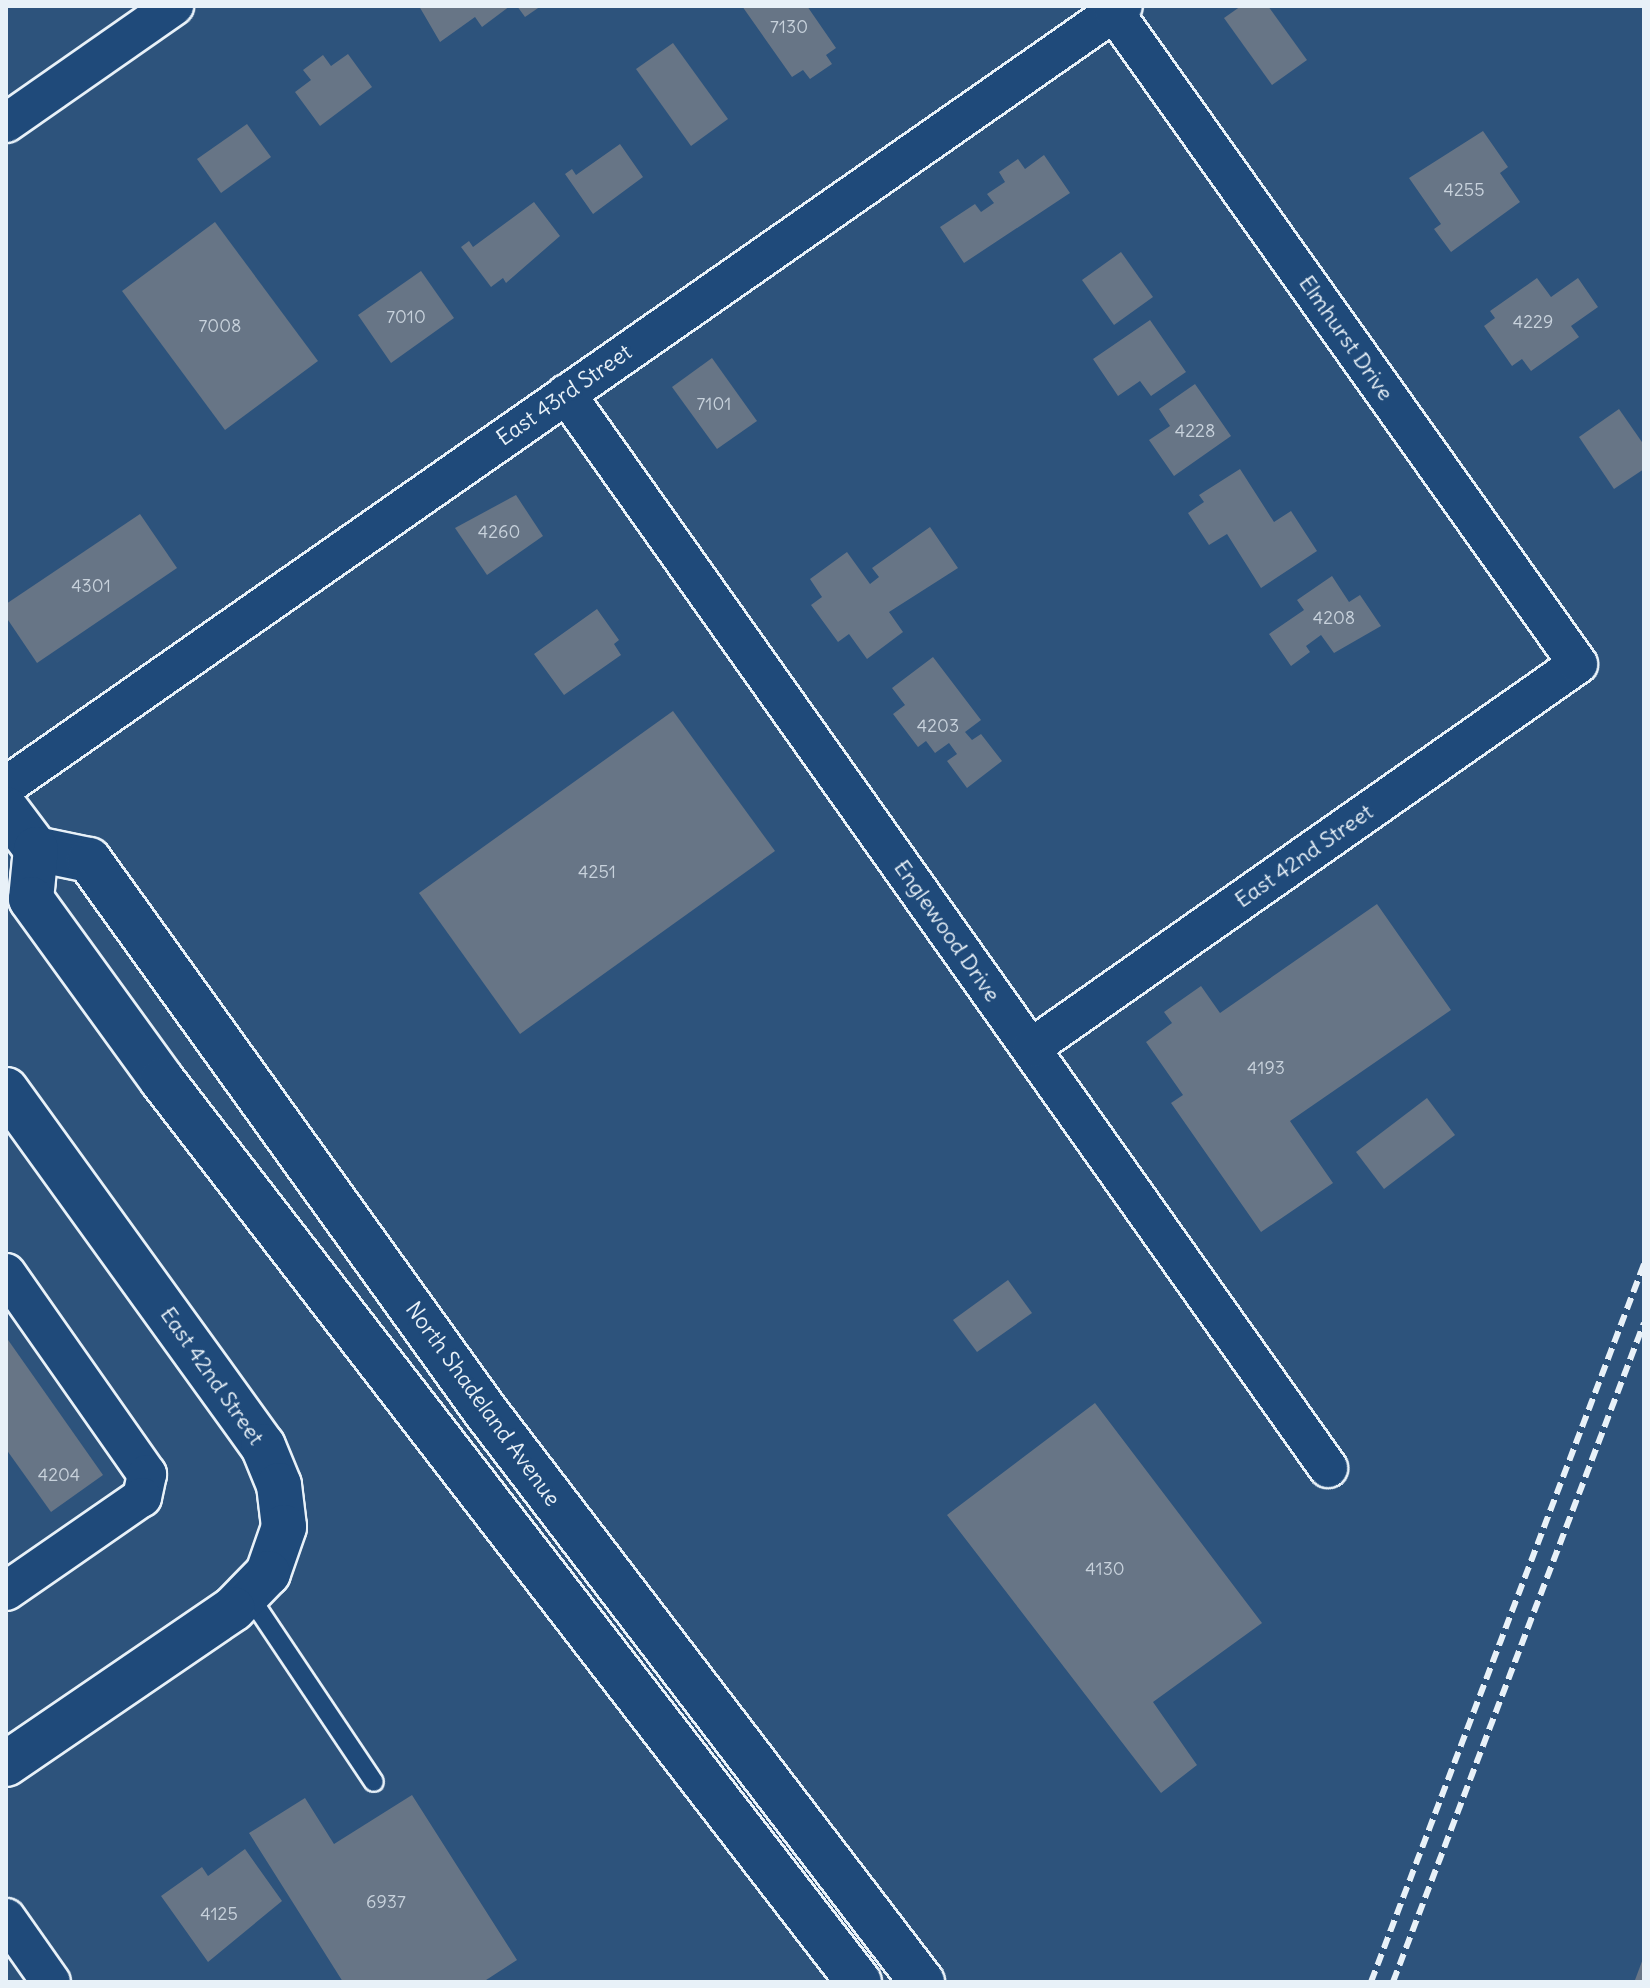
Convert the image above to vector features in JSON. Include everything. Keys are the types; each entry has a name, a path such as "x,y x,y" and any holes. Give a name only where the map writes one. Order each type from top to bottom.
{"main road":[{"path":"6,809 36,849 31,899 143,1054 859,1982"},
{"name":"North Shadeland Avenue","path":"36,849 89,860 486,1412 922,1982"},
{"name":"East 42nd Street","path":"6,1090 263,1446 279,1485 284,1527 268,1573 207,1630 6,1764"}],"street":[{"path":"6,123 174,6"},
{"name":"East 43rd Street","path":"6,786 1118,9"},
{"name":"Elmhurst Drive","path":"1118,9 1578,664"},
{"name":"Englewood Drive","path":"566,394 1328,1468"},
{"name":"East 42nd Street","path":"1031,1048 1578,664"},
{"path":"6,1273 141,1459 147,1485 142,1497 6,1591"},
{"path":"6,1918 51,1982"}],"lane":[{"path":"248,1594 374,1782"}],"building":[{"path":"419,6 510,6 482,27 475,17 440,42"},
{"path":"517,6 541,6 525,17"},
{"path":"742,6 807,6 836,48 826,55 832,64 810,79 803,70 792,77"},
{"path":"1241,6 1268,6 1307,60 1272,85 1224,18"},
{"path":"673,43 728,119 691,146 636,69"},
{"path":"348,54 372,87 320,126 295,92 311,80 303,70 323,55 331,66"},
{"path":"247,124 271,157 221,193 197,159"},
{"path":"1483,131 1508,167 1500,173 1520,202 1451,252 1434,229 1441,224 1409,178"},
{"path":"620,144 643,177 593,214 565,174 572,169 576,175"},
{"path":"1044,155 1070,193 964,263 940,227 975,204 981,212 994,203 987,194 1005,182 999,172 1018,159 1025,169"},
{"path":"534,202 560,236 506,283 503,278 491,287 461,247 469,241 473,247"},
{"path":"215,222 318,361 225,430 122,291"},
{"path":"1121,252 1153,297 1114,325 1082,280"},
{"path":"421,271 454,318 391,363 358,315"},
{"path":"1537,278 1551,297 1578,278 1598,307 1571,326 1579,337 1531,371 1522,359 1512,366 1484,326 1495,318 1490,311"},
{"path":"1150,320 1186,372 1151,396 1140,381 1118,396 1093,359"},
{"path":"712,358 757,421 717,449 672,387"},
{"path":"1195,384 1231,436 1174,476 1149,440 1170,426 1159,409"},
{"path":"1619,409 1644,445 1644,469 1614,489 1579,437"},
{"path":"1240,469 1274,522 1291,511 1317,551 1261,588 1227,534 1209,545 1188,513 1204,502 1199,495"},
{"path":"516,495 543,536 487,575 455,528"},
{"path":"140,514 177,568 37,663 6,617 6,604"},
{"path":"930,527 958,568 889,612 903,632 867,659 849,634 838,642 811,605 822,597 810,579 847,552 870,584 879,577 872,568"},
{"path":"1332,576 1349,602 1360,595 1381,626 1334,653 1321,635 1306,646 1310,652 1291,666 1269,634 1304,610 1297,600"},
{"path":"597,609 619,640 614,644 621,655 564,695 534,654"},
{"path":"933,657 981,720 965,732 972,740 981,734 1002,761 967,788 947,761 957,754 949,743 935,753 926,741 918,747 893,714 905,705 892,688"},
{"path":"673,711 775,851 520,1034 419,893"},
{"path":"1377,904 1451,1010 1290,1121 1333,1183 1261,1232 1171,1103 1183,1095 1146,1042 1172,1023 1164,1012 1201,986 1220,1013"},
{"path":"1427,1098 1455,1135 1384,1189 1356,1152"},
{"path":"1008,1280 1032,1313 977,1352 953,1320"},
{"path":"6,1337 103,1475 51,1512 6,1449"},
{"path":"1095,1403 1262,1623 1153,1702 1197,1765 1161,1793 947,1515"},
{"path":"412,1795 517,1960 483,1982 343,1982 249,1833 305,1798 334,1844"},
{"path":"245,1849 282,1901 208,1962 161,1896 202,1867 208,1876"},
{"path":"1644,1956 1644,1982 1639,1982 1635,1980"}],"railway":[{"path":"1371,1982 1644,1264"},
{"path":"1393,1982 1644,1323"}]}
